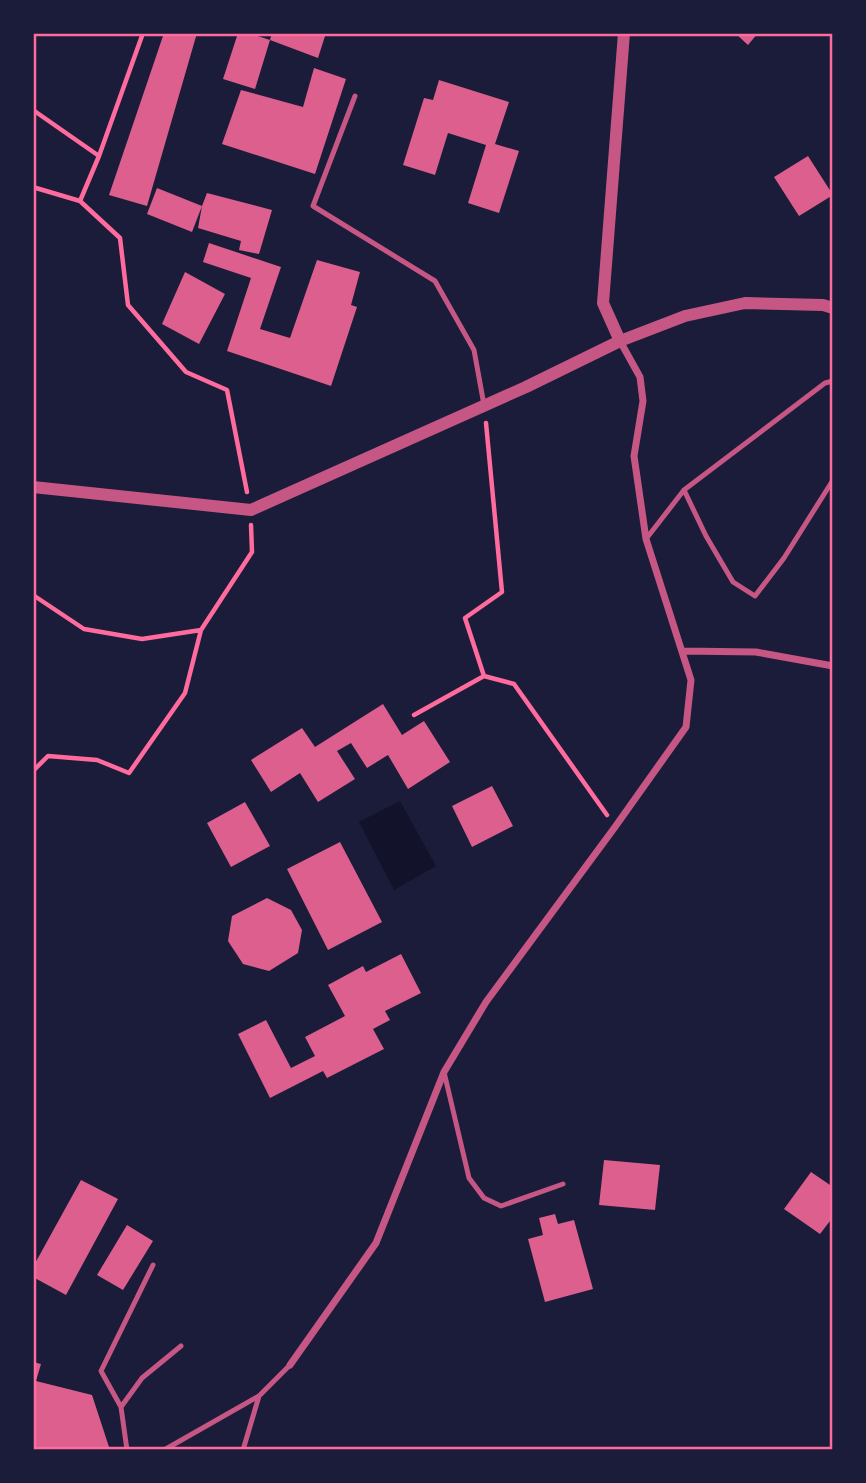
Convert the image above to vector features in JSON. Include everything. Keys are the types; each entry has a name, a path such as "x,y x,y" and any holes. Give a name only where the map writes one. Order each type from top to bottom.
{"street":[{"path":"290,1365 376,1243 444,1072 485,1002 687,727 691,680 646,539 634,456 643,401 640,377 603,303 624,33"},
{"path":"33,487 251,510 526,387 620,341 685,316 745,303 823,305 833,308"},
{"path":"682,651 756,652 833,666"}],"lane":[{"path":"355,96 313,206 435,281 474,350 484,405"},
{"path":"646,539 684,490 825,383 833,381"},
{"path":"684,490 706,536 733,582 755,596 784,558 833,480"},
{"path":"444,1072 469,1178 484,1198 501,1206 564,1184"},
{"path":"127,1450 121,1407 101,1371 153,1265"},
{"path":"121,1407 142,1378 181,1346"},
{"path":"164,1450 259,1396 290,1365"},
{"path":"243,1450 259,1396"}],"path":[{"path":"80,201 143,33"},
{"path":"33,110 99,156"},
{"path":"33,190 36,188 80,201 120,238 128,305 186,372 227,390 251,510 252,552 201,630 185,692 129,773 97,760 48,756 33,771"},
{"path":"484,405 502,592 465,618 484,676"},
{"path":"33,595 84,629 142,639 201,630"},
{"path":"414,716 484,676 514,684 615,827"}],"shaded area":[{"path":"400,801 436,866 394,890 359,822"}],"building":[{"path":"164,33 197,33 147,206 109,195"},
{"path":"238,33 249,33 270,40 255,89 223,79"},
{"path":"272,33 326,33 318,58 270,40"},
{"path":"735,33 758,33 748,45"},
{"path":"314,68 346,79 315,174 222,144 241,90 303,107"},
{"path":"439,80 509,102 495,144 519,151 499,213 468,203 486,145 448,133 435,175 403,165 424,98 433,100"},
{"path":"808,156 833,195 799,216 774,177"},
{"path":"157,188 202,206 192,232 147,214"},
{"path":"207,193 272,210 259,254 239,250 241,241 198,228"},
{"path":"209,243 281,267 260,329 290,338 317,260 360,272 351,305 357,307 331,386 227,351 251,278 203,262"},
{"path":"185,272 225,294 199,344 162,324"},
{"path":"383,704 402,735 424,721 450,762 408,789 388,755 367,768 351,743 337,751 355,779 318,802 300,773 271,792 251,760 302,728 315,747"},
{"path":"492,786 513,826 472,847 452,806"},
{"path":"245,802 270,846 231,867 207,823"},
{"path":"340,842 382,922 328,950 287,869"},
{"path":"267,898 291,910 302,930 298,953 269,971 243,964 228,941 232,916"},
{"path":"401,954 421,993 385,1011 390,1020 373,1029 384,1049 327,1078 323,1071 270,1098 238,1034 266,1020 291,1068 315,1056 305,1037 345,1016 328,985 363,966 366,972"},
{"path":"604,1160 660,1165 655,1210 599,1205"},
{"path":"811,1172 833,1187 833,1217 820,1234 784,1209"},
{"path":"81,1180 118,1199 66,1295 33,1277 33,1267"},
{"path":"555,1214 558,1224 574,1220 593,1289 545,1302 528,1239 543,1235 539,1218"},
{"path":"127,1225 153,1241 123,1290 97,1275"},
{"path":"33,1362 41,1364 36,1381 92,1395 110,1450 33,1450"}]}
